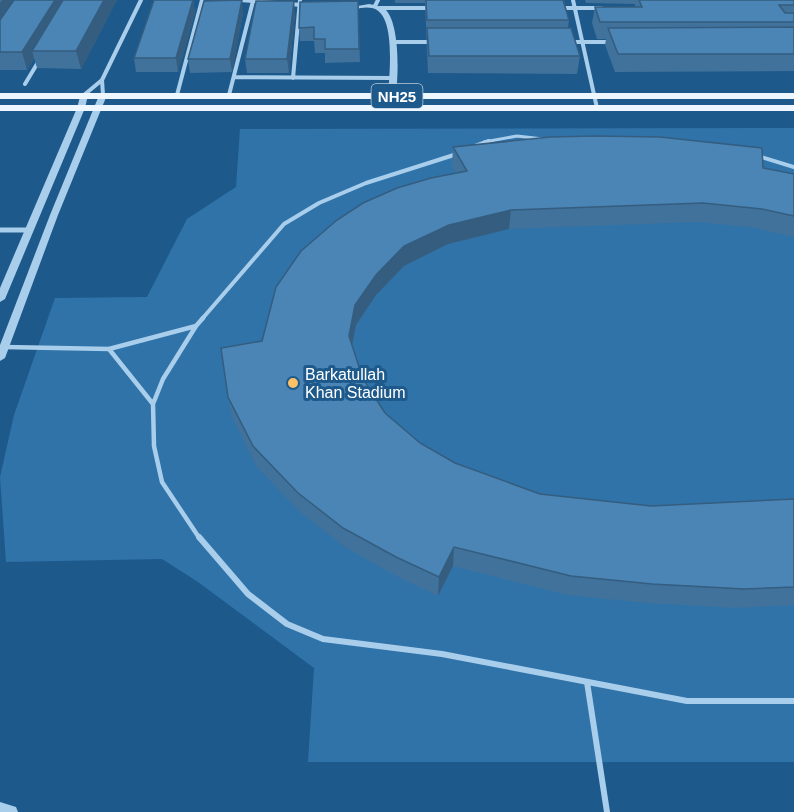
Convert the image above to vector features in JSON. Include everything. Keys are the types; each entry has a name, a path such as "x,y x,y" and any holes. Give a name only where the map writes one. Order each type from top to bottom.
{"main road":[{"name":"NH25","path":"0,96 794,96"},
{"name":"NH25","path":"0,108 794,108"}],"street":[{"path":"1,295 81,108 84,95 102,80 141,0"},
{"path":"177,95 202,0"},
{"path":"240,0 300,2 321,7"},
{"path":"347,0 366,6"},
{"path":"573,0 597,108"},
{"path":"230,95 253,1"},
{"path":"293,78 300,2"},
{"path":"377,5 389,15 393,42 392,96"},
{"path":"332,8 377,5 437,8"},
{"path":"552,8 609,8"},
{"path":"393,42 441,42"},
{"path":"560,42 619,42"},
{"path":"25,84 41,56"},
{"path":"234,77 392,78"},
{"path":"0,358 54,215 103,95 102,80"},
{"path":"0,230 30,230"},
{"path":"0,809 11,812"}],"lane":[{"path":"544,139 533,136 499,137 437,161 366,183 319,203 284,224 196,326 163,380 153,404 154,446 162,482 205,547 248,594 287,624 323,639 378,648 414,650 687,701 794,701"},
{"path":"753,155 794,167"},
{"path":"4,347 109,349 196,326"},
{"path":"109,349 153,404"},
{"path":"587,682 607,812"}],"shaded area":[{"path":"794,128 794,762 308,762 314,668 198,582 162,559 6,562 0,477 14,415 55,298 147,297 187,219 236,187 240,129"}],"building":[{"path":"14,0 55,0 22,52 0,52 0,20"},
{"path":"63,0 104,0 76,51 32,51"},
{"path":"154,0 193,0 176,58 134,58"},
{"path":"242,0 230,59 188,59 204,1"},
{"path":"426,0 563,0 569,20 427,20"},
{"path":"639,0 794,0 794,5 779,5 785,13 794,13 794,22 600,22 595,7 642,7"},
{"path":"256,1 294,1 287,59 245,59"},
{"path":"358,1 359,49 325,49 325,39 314,39 314,27 299,28 300,2"},
{"path":"794,27 794,54 618,54 608,28"},
{"path":"427,28 571,28 580,56 429,56"},
{"name":"Barkatullah Khan Stadium","path":"550,137 660,137 762,148 763,168 794,174 794,216 762,209 703,203 511,210 449,225 404,246 376,275 355,305 349,336 363,379 385,413 420,443 455,463 540,494 651,506 794,499 794,587 744,589 652,584 571,576 454,547 439,577 343,528 298,493 253,446 228,397 221,348 262,341 276,287 301,251 337,220 363,203 397,188 467,171 453,147"}],"place":[{"name":"Barkatullah Khan Stadium","path":"293,383"}]}
